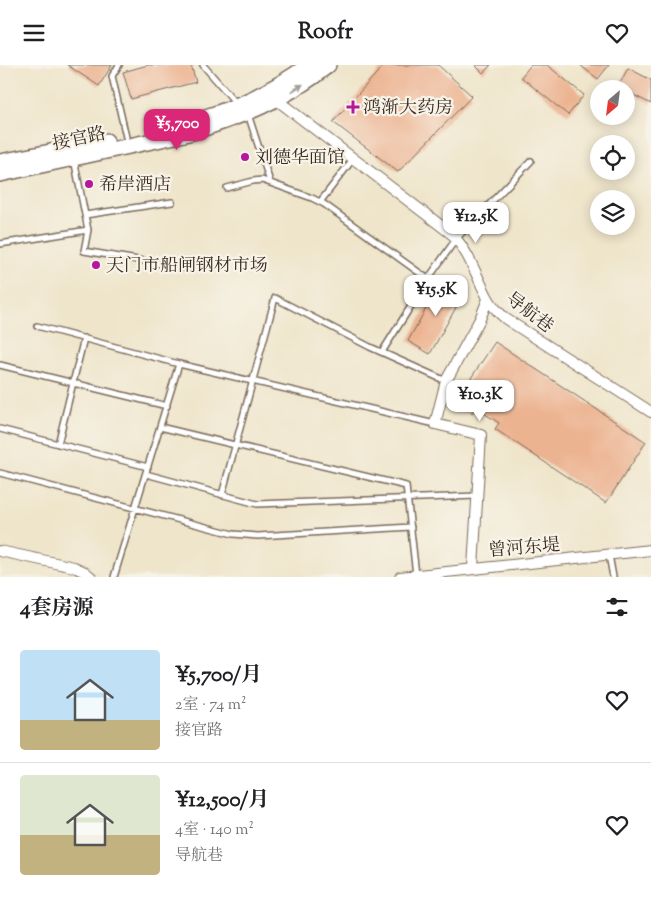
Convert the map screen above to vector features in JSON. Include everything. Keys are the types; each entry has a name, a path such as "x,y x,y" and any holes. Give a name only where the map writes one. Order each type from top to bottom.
{"main road":[{"name":"接官路","path":"0,174 190,133 243,109 309,65"},
{"name":"接官路","path":"0,162 126,137 276,100 306,82 328,65"}],"street":[{"name":"导航巷","path":"276,100 456,239 468,255 488,299 506,319 651,412"},
{"path":"473,569 481,435 435,424 446,381 480,319 488,299"},
{"name":"曾河东堤","path":"400,577 651,550"},
{"path":"0,551 74,567 91,577"}],"lane":[{"path":"119,65 112,76 126,137"},
{"path":"203,65 243,109 270,182"},
{"path":"74,158 88,230 84,251 186,268"},
{"path":"320,202 353,159"},
{"path":"382,352 428,279 456,239 531,161"},
{"path":"227,188 262,180 320,202 428,279"},
{"path":"85,215 172,202"},
{"path":"0,243 88,230"},
{"path":"222,495 275,298 382,352 446,381"},
{"path":"37,326 179,364 435,424"},
{"path":"58,444 84,338"},
{"path":"114,577 179,364"},
{"path":"0,365 167,406"},
{"path":"160,427 406,486 416,575"},
{"path":"0,429 148,467"},
{"path":"0,473 233,534 266,535 411,527"},
{"path":"146,474 257,504 478,497"},
{"path":"609,555 613,577"}],"building":[{"path":"67,65 112,65 99,86"},
{"path":"148,65 191,65 196,82 131,99 123,72"},
{"path":"384,65 438,65 472,96 398,172 333,122"},
{"path":"475,65 491,65 483,73"},
{"path":"531,65 547,65 584,95 568,115 521,77"},
{"path":"580,65 609,65 598,79"},
{"path":"628,68 651,80 651,104 635,96 635,80 622,80"},
{"path":"442,280 464,293 430,354 408,341"},
{"path":"495,342 646,442 606,503 495,429 499,423 476,408 472,413 455,402"}],"place":[{"name":"鸿渐大药房","path":"353,107"},
{"name":"刘德华面馆","path":"245,157"},
{"name":"希岸酒店","path":"89,184"},
{"name":"天门市船闸钢材市场","path":"96,265"}]}
